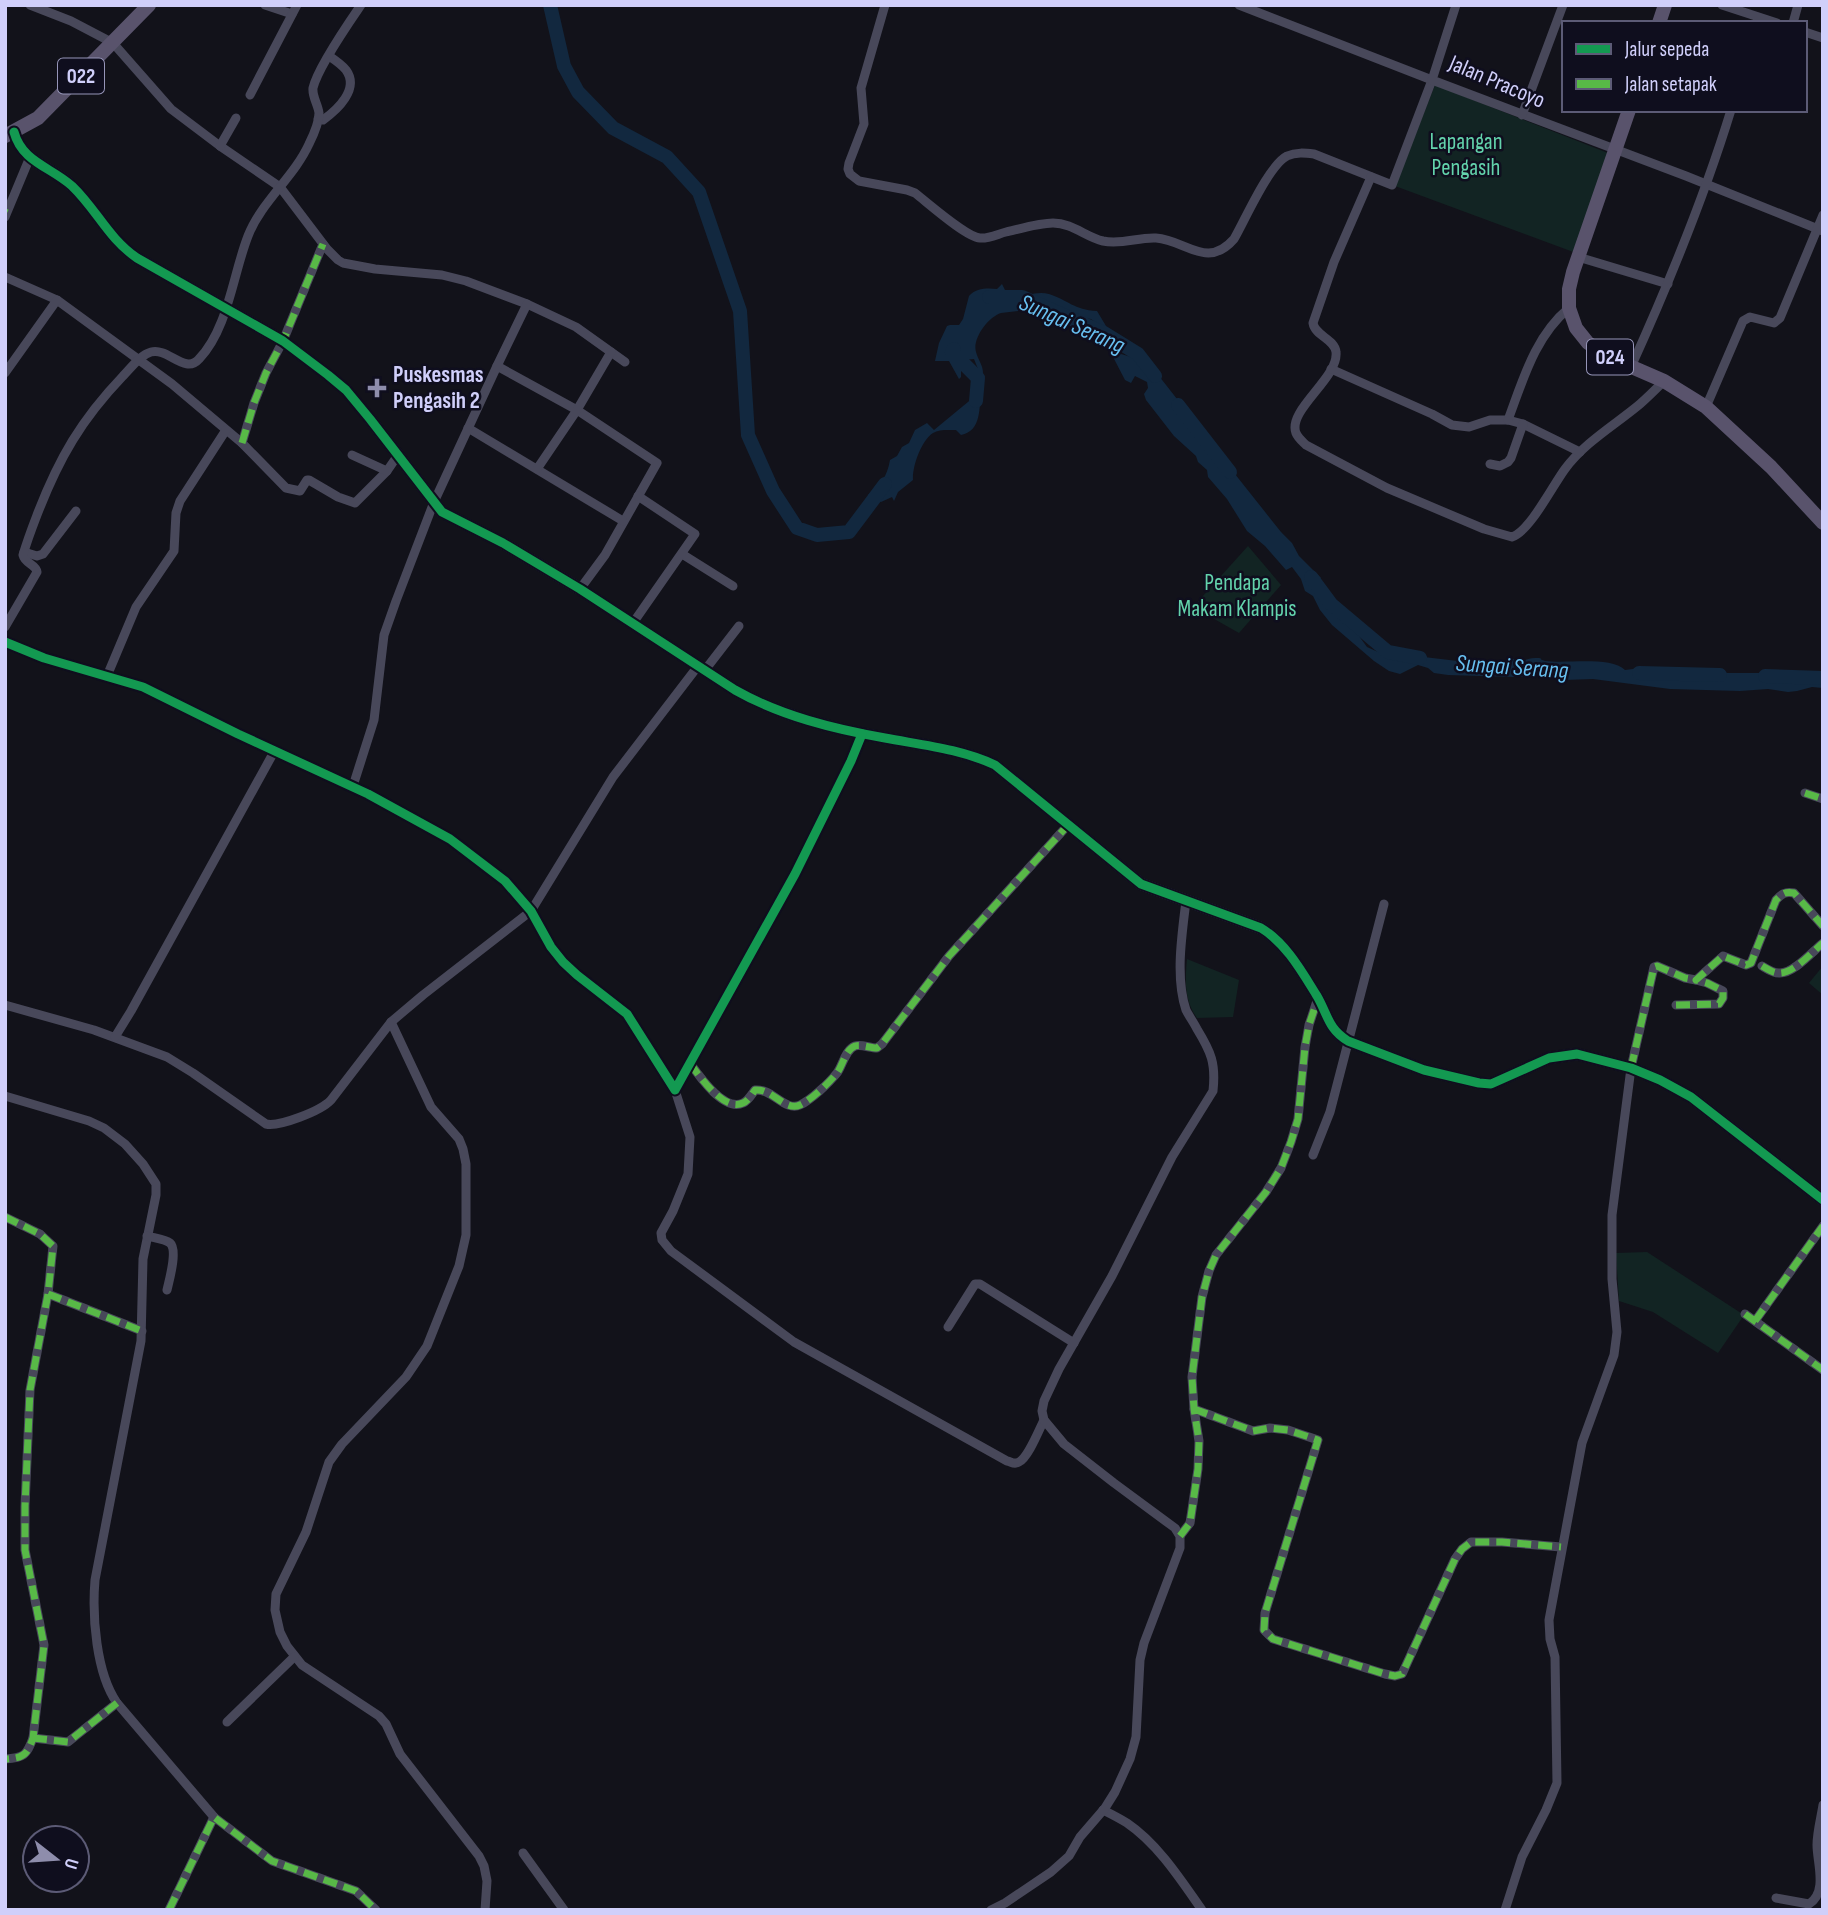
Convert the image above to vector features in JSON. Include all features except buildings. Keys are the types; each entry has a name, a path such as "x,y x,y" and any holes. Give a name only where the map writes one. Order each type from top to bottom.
{"main road":[{"name":"022","path":"10,134 38,118 149,5"},
{"path":"1569,308 1569,289 1578,257 1628,112"},
{"name":"024","path":"1569,308 1576,328 1588,343 1611,358 1664,381 1706,407 1771,467 1823,523"}],"street":[{"path":"30,5 71,21 113,43 171,109 280,187 323,244 343,263 375,269 442,275 466,281 527,304 576,327 625,362"},
{"path":"250,95 295,9 265,5"},
{"path":"5,626 37,572 36,568 24,559 24,552 44,497 68,446 99,400 138,360 152,352 161,352 191,365 197,362 208,348 226,308 251,229 308,146 318,119 313,91 329,56 361,5"},
{"path":"884,5 861,88 864,124 849,163 850,174 859,181 915,193 964,232 979,238 1053,223 1103,241 1120,243 1164,239 1202,253 1213,253 1227,248 1266,180 1288,155 1314,154 1393,184 1432,80 1239,5"},
{"name":"Jalan Pracoyo","path":"1456,5 1432,80 1820,230"},
{"path":"1522,115 1563,5"},
{"path":"1722,5 1771,21"},
{"path":"318,119 323,120 338,109 350,87 349,74 329,56"},
{"path":"1631,367 1668,284 1730,112"},
{"path":"220,146 236,118"},
{"path":"10,134 30,158 71,185 122,248 283,341 346,390 442,512 503,543 580,589 736,690 782,712 862,734 977,756 995,765 1141,884 1261,928 1275,936 1318,998 1332,1028 1348,1041 1424,1069 1479,1083 1491,1084 1549,1058 1570,1055 1588,1056 1631,1068 1691,1097 1823,1200"},
{"path":"6,214 30,158"},
{"path":"1371,177 1334,262 1313,323 1314,329 1336,349 1331,369 1295,423 1297,435 1307,445 1387,488 1501,535 1512,537 1520,533 1580,452 1664,381"},
{"path":"1706,407 1743,321 1750,317 1774,323 1780,318 1820,230 1823,215"},
{"path":"243,443 266,373 283,341 323,244"},
{"path":"1578,257 1668,284"},
{"path":"5,277 57,300 172,384 243,443 286,488 300,491 309,480 338,497 354,503 359,502 398,455"},
{"path":"5,373 57,300"},
{"path":"353,786 374,720 384,635 415,548 433,502 527,304"},
{"path":"1507,420 1545,333 1556,318 1569,308"},
{"path":"537,469 577,410 611,352"},
{"path":"496,366 577,410 657,463 605,555 580,589"},
{"path":"1331,369 1458,426 1469,427 1507,420 1523,424 1580,452"},
{"path":"1490,464 1500,466 1508,462 1523,424"},
{"path":"468,428 623,521"},
{"path":"107,676 139,601 174,551 176,513 180,500 226,430"},
{"path":"352,455 387,471"},
{"path":"633,623 695,534 638,496"},
{"path":"24,552 37,556 43,554 76,511"},
{"path":"681,554 733,586"},
{"path":"5,1005 94,1030 167,1058 193,1073 260,1121 276,1125 326,1105 391,1023 531,911 612,777 739,626"},
{"path":"5,642 44,658 143,687 353,786 450,839 505,881 531,911 551,947 563,962 628,1014 675,1090 690,1137 688,1174 661,1233 662,1240 671,1251 794,1342 1007,1461 1019,1462 1025,1457 1044,1420"},
{"path":"675,1090 795,874 862,734"},
{"path":"115,1037 275,750"},
{"path":"1805,793 1823,799"},
{"path":"690,1063 703,1081 725,1101 745,1103 755,1090 762,1089 786,1105 799,1106 839,1072 854,1046 877,1048 881,1044 949,956 1068,825"},
{"path":"1696,980 1723,956 1746,965 1751,963 1776,900 1782,894 1794,893 1823,926"},
{"path":"991,1910 1051,1872 1069,1856 1103,1810 1123,1777 1133,1749 1138,1718 1140,1660 1144,1643 1180,1548 1180,1535 1175,1528 1064,1444 1044,1420 1042,1411 1059,1368 1112,1276 1172,1157 1213,1091 1212,1053 1187,1011 1181,986 1186,901"},
{"path":"1313,1155 1330,1112 1384,904"},
{"path":"1762,966 1777,973 1786,972 1823,943"},
{"path":"1505,1910 1522,1857 1557,1783 1555,1657 1549,1620 1582,1443 1614,1355 1617,1332 1612,1279 1612,1215 1631,1068 1654,967 1723,991 1719,1004 1676,1005"},
{"path":"1180,1535 1190,1523 1198,1469 1199,1441 1192,1377 1202,1297 1216,1255 1266,1192 1281,1168 1298,1119 1305,1047 1318,998"},
{"path":"391,1023 431,1107 459,1139 463,1149 467,1173 466,1235 455,1277 433,1333 419,1359 329,1462 306,1532 279,1586 275,1601 280,1632 294,1657 379,1716 386,1724 400,1754 479,1856 487,1881 485,1910"},
{"path":"5,1096 94,1123 125,1144 156,1184 143,1259 142,1331 94,1589 101,1662 111,1692 117,1703 214,1817 272,1861 356,1891 376,1910"},
{"path":"5,1217 40,1234 54,1246 30,1390 25,1506 25,1550 44,1645 33,1738 28,1751 19,1759 5,1759"},
{"path":"1755,1321 1823,1226"},
{"path":"147,1236 170,1243 173,1247 167,1290"},
{"path":"948,1327 975,1284 979,1284 1074,1342"},
{"path":"48,1294 142,1331"},
{"path":"1745,1314 1823,1370"},
{"path":"1194,1409 1253,1431 1270,1428 1288,1430 1318,1440 1265,1613 1265,1630 1273,1639 1385,1674 1402,1674 1462,1549 1471,1542 1561,1547"},
{"path":"227,1722 294,1657"},
{"path":"33,1738 68,1742 117,1703"},
{"path":"1776,1898 1803,1904 1818,1896 1821,1885 1817,1845 1823,1805"},
{"path":"1103,1810 1129,1825 1154,1848 1180,1878 1202,1910"},
{"path":"169,1910 214,1817"},
{"path":"523,1853 564,1910"}],"green space":[{"name":"Lapangan Pengasih","path":"1435,85 1613,155 1576,253 1395,186"},
{"name":"Pendapa Makam Klampis","path":"1248,546 1281,585 1239,633 1193,607"},
{"path":"1187,959 1239,980 1233,1017 1197,1018 1188,997"},
{"path":"1823,966 1823,995 1809,983"},
{"path":"1647,1252 1744,1315 1718,1353 1653,1312 1619,1301 1616,1253"}],"water":[{"path":"1002,284 1009,298 1044,293 1082,309 1097,311 1121,354 1148,362 1188,413 1191,430 1213,454 1227,464 1292,543 1299,556 1321,578 1318,580 1326,607 1359,636 1367,647 1387,656 1406,652 1466,662 1504,663 1512,658 1519,663 1540,658 1555,662 1610,663 1625,670 1637,667 1662,675 1692,678 1705,673 1770,673 1810,684 1823,683 1823,688 1812,687 1788,692 1768,689 1670,689 1593,679 1564,680 1552,676 1448,675 1434,673 1418,665 1400,674 1389,671 1332,625 1313,596 1305,591 1301,579 1292,567 1286,570 1265,546 1247,531 1227,499 1208,477 1207,470 1174,436 1146,400 1144,394 1148,388 1147,382 1135,376 1131,383 1125,380 1103,329 1091,319 1075,317 1052,307 1001,313 986,324 975,347 983,373 978,417 973,429 961,435 956,430 933,433 918,455 913,480 898,492 894,501 892,497 881,502 868,500 874,496 868,495 883,480 890,460 909,443 915,430 927,423 934,430 974,397 980,374 974,359 963,360 959,379 949,361 935,361 939,343 947,326 959,325 963,319 972,293 982,289 997,289"}],"waterway":[{"name":"Sungai Serang","path":"550,5 564,66 578,92 613,128 667,157 699,192 740,311 748,435 773,491 797,528 817,535 849,532 885,484"},
{"name":"Sungai Serang","path":"989,297 1022,297 1104,333 1138,354 1155,376"},
{"name":"Sungai Serang","path":"954,349 952,352 978,378 976,401"},
{"name":"Sungai Serang","path":"1178,405 1230,472"},
{"name":"Sungai Serang","path":"1311,577 1331,604 1388,652 1420,658"},
{"name":"Sungai Serang","path":"1639,673 1720,675"},
{"name":"Sungai Serang","path":"1765,676 1823,678"}],"marked path":[{"path":"242,443 266,373 283,341 323,244"},
{"path":"1805,793 1823,799"},
{"path":"690,1063 713,1091 728,1102 743,1103 755,1090 761,1090 789,1105 804,1103 834,1077 852,1048 860,1045 877,1048 882,1044 949,956 1068,825"},
{"path":"1676,1005 1719,1004 1723,991 1696,980 1723,956 1746,965 1751,963 1776,900 1784,894 1794,893 1823,926"},
{"path":"1762,966 1779,973 1790,970 1823,943"},
{"path":"1631,1068 1654,967 1696,980"},
{"path":"1180,1536 1190,1523 1198,1469 1199,1441 1192,1377 1202,1297 1216,1255 1266,1192 1281,1168 1298,1119 1305,1047 1318,998"},
{"path":"5,1217 40,1234 53,1246 48,1294 30,1390 25,1506 25,1550 44,1645 33,1738 24,1754 5,1759"},
{"path":"1755,1321 1823,1226"},
{"path":"48,1294 142,1331"},
{"path":"1745,1314 1823,1370"},
{"path":"1194,1409 1253,1431 1270,1428 1288,1430 1318,1440 1265,1613 1264,1630 1273,1639 1385,1674 1402,1674 1462,1549 1471,1542 1561,1547"},
{"path":"33,1738 68,1742 117,1703"},
{"path":"169,1910 214,1817 272,1861 356,1891 376,1910"}],"cycle path":[{"path":"14,132 23,150 72,186 118,242 137,258 283,341 346,390 442,512 503,543 580,589 735,690 771,707 827,726 955,751 995,765 1141,884 1261,928 1270,934 1299,968 1332,1026 1348,1041 1424,1070 1479,1083 1491,1084 1549,1058 1577,1054 1631,1068 1691,1097 1823,1200"},
{"path":"5,642 44,658 143,687 368,794 450,839 505,881 531,911 551,947 563,962 627,1014 675,1090 795,874 862,734"}],"place":[{"name":"Puskesmas Pengasih 2","path":"377,388"}]}
